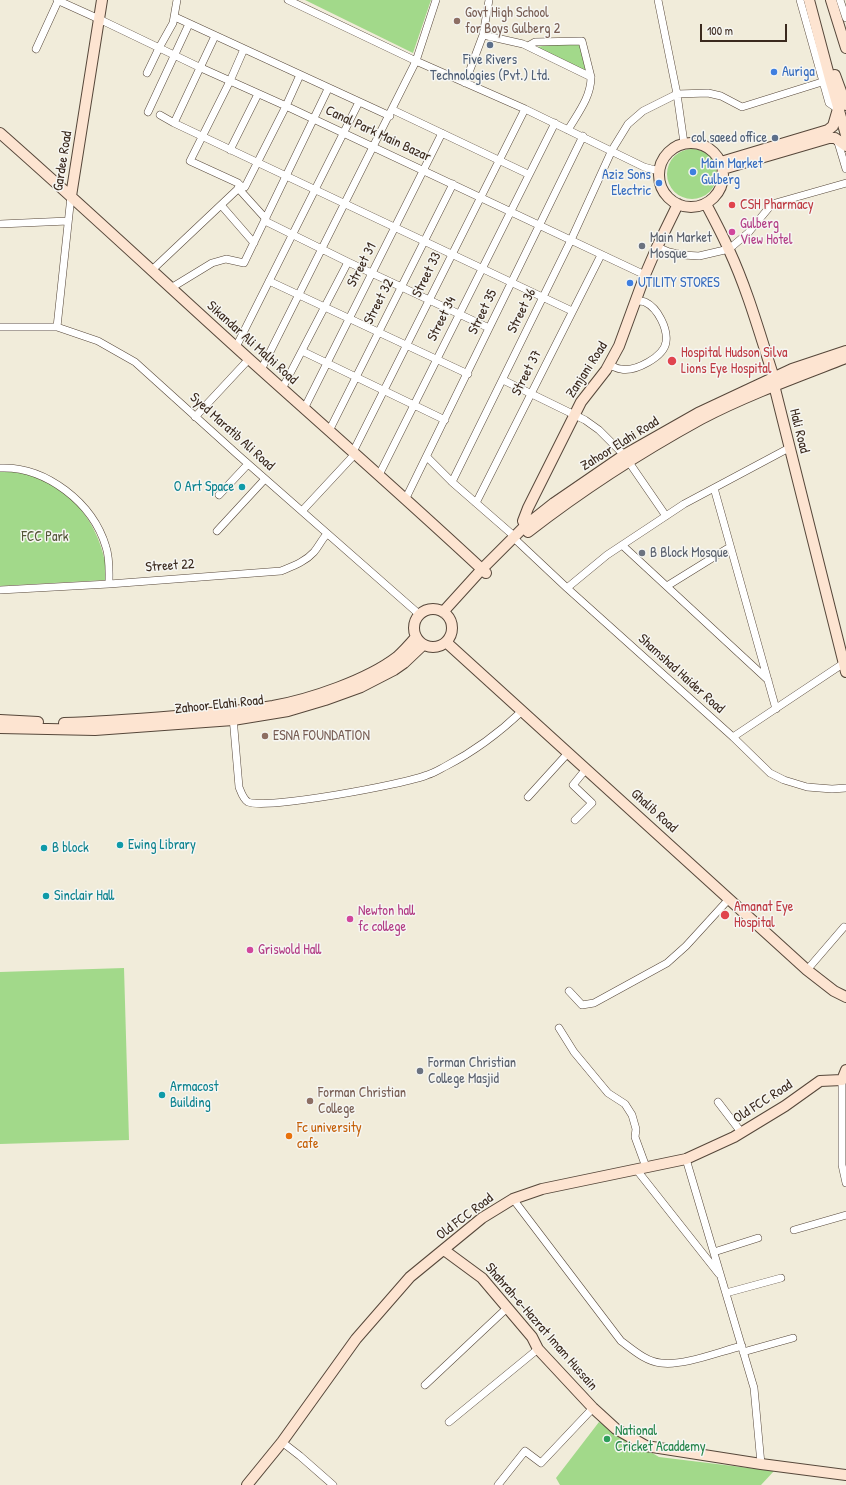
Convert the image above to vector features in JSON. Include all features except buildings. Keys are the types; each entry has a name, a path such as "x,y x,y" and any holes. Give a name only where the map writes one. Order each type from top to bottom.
{"street":[{"name":"Canal Park Main Bazar","path":"57,0 424,170 645,275"},
{"path":"36,49 57,0"},
{"name":"Gardee Road","path":"57,327 71,196 102,0"},
{"path":"147,73 173,23 177,0"},
{"path":"288,0 416,61 583,136 644,167 659,172"},
{"path":"261,370 416,61 436,0"},
{"path":"465,83 483,35 490,0"},
{"path":"658,0 677,94 684,143"},
{"path":"800,0 829,103 842,107"},
{"path":"809,0 842,107 842,137 846,168"},
{"path":"831,0 846,48"},
{"path":"840,0 846,18"},
{"path":"174,17 328,89 442,133 528,174"},
{"path":"148,112 189,24"},
{"path":"483,35 520,42 591,78"},
{"path":"174,123 199,67 215,36"},
{"path":"528,46 535,42 582,41 591,78 590,91 568,130"},
{"path":"244,49 230,81 190,161 238,183 239,187 265,220 322,250 490,328"},
{"path":"152,271 239,187 245,187 300,75"},
{"path":"677,94 708,93 721,96 742,107 822,82"},
{"path":"170,288 212,263 226,259 244,263 328,89"},
{"path":"230,150 258,94"},
{"name":"Street 36","path":"452,482 571,240 612,150 628,124 643,111 677,94"},
{"path":"236,347 359,102"},
{"path":"722,166 828,130 833,126 842,107"},
{"name":"Street 33","path":"302,511 354,453 451,254 525,109"},
{"path":"160,115 202,137 572,311"},
{"name":"Street 34","path":"379,475 528,174 555,123"},
{"name":"Street 31","path":"304,409 442,133"},
{"name":"Sikandar Ali Malhi Road","path":"0,134 71,196 304,409 406,498 484,571"},
{"name":"Street 35","path":"406,498 468,374 583,136"},
{"path":"842,137 846,146"},
{"path":"722,166 829,138 842,137"},
{"path":"691,142 706,146 712,150 722,166 722,186 718,193 706,204 689,207 678,204 667,196 660,185 659,172 667,153 684,143 691,142"},
{"path":"657,247 669,252 683,255 699,256 729,249 748,233 772,204 846,183"},
{"name":"Street 32","path":"329,431 453,184"},
{"name":"Zanjani Road","path":"525,526 523,524 524,516 574,415 586,395 609,365 619,346 645,275 678,204"},
{"name":"Hali Road","path":"706,204 729,249 753,311 774,381 789,448 845,668"},
{"path":"221,205 254,243"},
{"path":"0,224 68,221"},
{"name":"Street 37","path":"476,503 601,255"},
{"path":"282,389 348,262"},
{"path":"269,281 468,374"},
{"path":"609,365 621,370 642,365 655,358 662,352 666,343 665,331 655,310 645,302 636,301"},
{"name":"Syed Maratib Ali Road","path":"0,327 57,327 98,341 135,362 195,417 420,615"},
{"path":"302,351 445,420"},
{"name":"Zahoor Elahi Road","path":"774,381 792,369 846,351"},
{"name":"Zahoor Elahi Road","path":"445,614 515,539 525,526 554,503 698,413 774,381 846,358"},
{"path":"195,417 249,359"},
{"path":"503,380 585,420 599,430 626,459 666,516"},
{"path":"567,588 607,555 684,504 789,448"},
{"name":"Shamshad Haider Road","path":"427,457 567,588 770,773 784,780 807,786 832,789 846,788"},
{"name":"Zahoor Elahi Road","path":"515,539 626,459"},
{"path":"220,495 248,464"},
{"path":"0,468 19,470 48,480 66,490 84,508 94,520 101,532 106,547 110,562 109,584"},
{"path":"218,531 266,479"},
{"path":"714,488 776,709"},
{"name":"Street 22","path":"0,590 109,584 280,570 305,560 327,534"},
{"path":"622,545 768,680"},
{"path":"667,586 730,547"},
{"path":"431,610 445,614 452,626 446,642 435,647 423,645 416,637 414,625 420,615 431,610"},
{"name":"Zahoor Elahi Road","path":"0,720 45,723 233,716 316,694 356,680 383,666 397,656 416,637"},
{"name":"Ghalib Road","path":"446,642 670,845 728,900 807,970 834,991 846,997"},
{"name":"Zahoor Elahi Road","path":"0,728 95,730 288,711 362,687 394,670 404,663 423,645"},
{"path":"732,737 845,668"},
{"path":"233,716 239,787 247,802 256,804 283,803 373,788 427,776 467,755 503,729 522,710"},
{"path":"528,797 568,753"},
{"path":"575,820 592,803 573,785 586,769"},
{"path":"569,991 582,1005 594,1003 667,963 686,946 728,900"},
{"path":"807,970 844,927"},
{"path":"559,1028 574,1052 608,1093 625,1104 632,1114 636,1129 635,1137 641,1168 722,1278"},
{"path":"846,1070 842,1080 844,1104 842,1165 846,1183"},
{"name":"Old FCC Road","path":"247,1485 282,1442 356,1339 410,1278 482,1218 513,1199 542,1189 686,1159 741,1132 785,1106 820,1081 842,1080"},
{"path":"718,1102 741,1132"},
{"path":"686,1159 754,1388 761,1464"},
{"path":"513,1199 621,1341 639,1355 660,1363 680,1363 793,1338"},
{"path":"794,1230 846,1215"},
{"path":"714,1252 758,1238"},
{"name":"Shahrah-e-Hazrat Imam Hussain","path":"444,1250 482,1278 532,1337 538,1349 593,1408 616,1428 646,1446 761,1464 846,1474"},
{"path":"726,1293 781,1278"},
{"path":"425,1385 508,1308"},
{"path":"449,1422 538,1349"},
{"path":"498,1485 525,1451 541,1463 593,1408"},
{"path":"282,1442 333,1485"}],"green space":[{"path":"305,0 431,0 413,53"},
{"path":"577,41 581,46 586,73 536,47"},
{"path":"692,149 701,151 710,156 715,165 717,174 715,183 710,192 701,197 692,199 683,197 674,192 669,183 667,174 669,165 674,156 683,151"},
{"name":"FCC Park","path":"0,470 20,472 38,477 69,496 92,525 100,542 106,563 106,580 0,586"},
{"path":"124,968 129,1140 0,1144 0,972"},
{"name":"National Cricket Acaddemy","path":"599,1422 659,1457 774,1471 761,1485 560,1485 556,1478"}],"place":[{"name":"Govt High School for Boys Gulberg 2","path":"457,21"},
{"name":"Five Rivers Technologies (Pvt.) Ltd.","path":"490,45"},
{"name":"Auriga","path":"774,72"},
{"name":"col saeed office","path":"775,138"},
{"name":"Main Market Gulberg","path":"693,172"},
{"name":"Aziz Sons Electric","path":"659,183"},
{"name":"CSH Pharmacy","path":"732,205"},
{"name":"Gulberg View Hotel","path":"732,232"},
{"name":"Main Market Mosque","path":"642,246"},
{"name":"UTILITY STORES","path":"630,283"},
{"name":"Hospital Hudson Silva Lions Eye Hospital","path":"672,361"},
{"name":"O Art Space","path":"242,487"},
{"name":"B Block Mosque","path":"642,553"},
{"name":"ESNA FOUNDATION","path":"265,736"},
{"name":"Ewing Library","path":"120,845"},
{"name":"B block","path":"44,848"},
{"name":"Sinclair Hall","path":"46,896"},
{"name":"Amanat Eye Hospital","path":"725,915"},
{"name":"Newton hall fc college","path":"350,919"},
{"name":"Griswold Hall","path":"250,950"},
{"name":"Forman Christian College Masjid","path":"420,1071"},
{"name":"Armacost Building","path":"162,1095"},
{"name":"Forman Christian College","path":"310,1101"},
{"name":"Fc university cafe","path":"289,1136"},
{"name":"National Cricket Acaddemy","path":"607,1439"}]}
